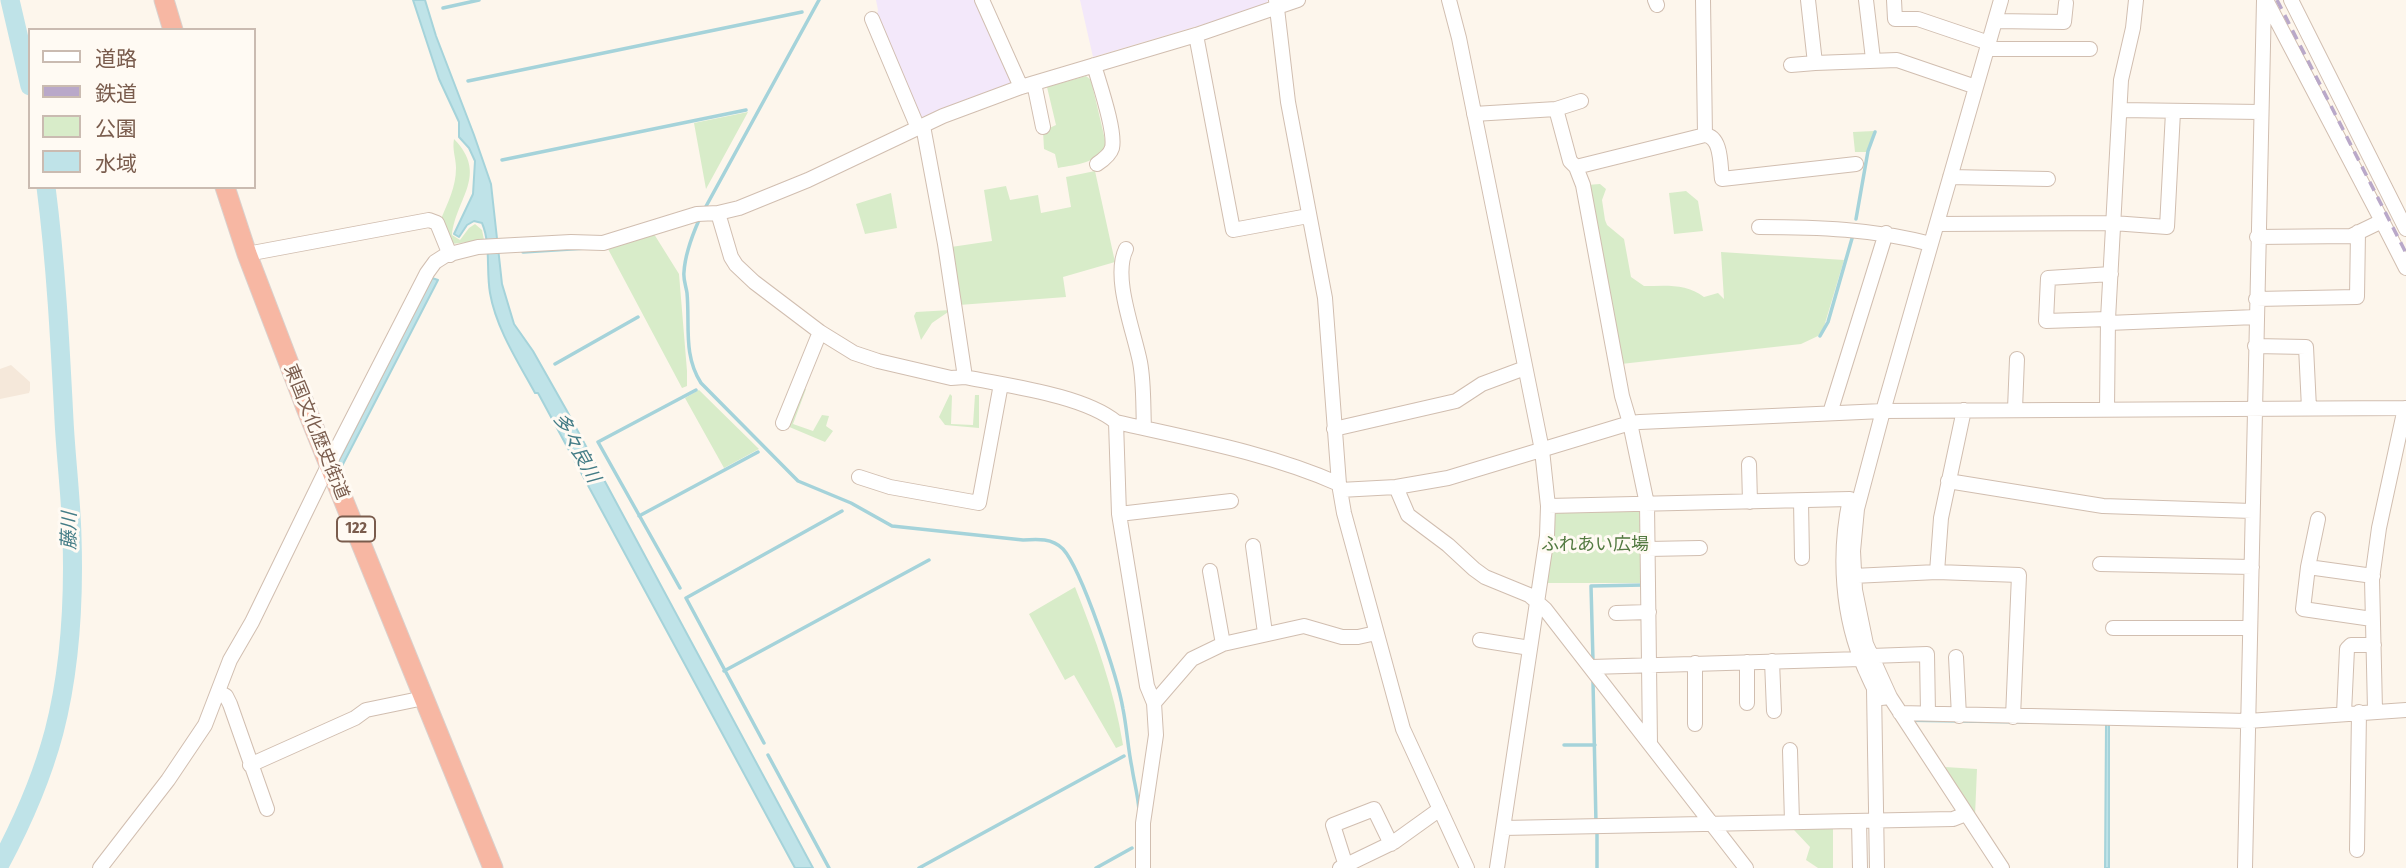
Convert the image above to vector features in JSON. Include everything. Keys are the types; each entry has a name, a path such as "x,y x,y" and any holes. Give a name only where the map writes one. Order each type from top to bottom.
{"highway":[{"path":"164,0 172,28"},
{"name":"東国文化歴史街道","path":"226,189 247,254 329,464 493,868"}],"street":[{"path":"982,0 1028,85 1043,127"},
{"path":"100,868 200,734 218,683 427,272 435,262 446,255 478,247 603,243 685,217 738,208 808,180 943,116 1028,85 1196,35 1277,4 1298,0"},
{"path":"1449,0 1459,38 1542,450 1548,506 1547,536 1497,868"},
{"path":"1703,0 1705,135"},
{"path":"1808,0 1815,63"},
{"path":"1866,0 1873,60"},
{"path":"1894,0 1895,19 1918,19 1988,46 2090,49"},
{"path":"2001,0 1857,509 1853,576 1866,644 1866,658 2002,868"},
{"path":"2107,409 2108,321 2121,80 2133,28 2136,0"},
{"path":"2245,868 2257,237 2265,0"},
{"path":"2265,0 2406,268"},
{"path":"2291,0 2406,229"},
{"path":"1995,21 2064,22 2066,3"},
{"path":"1277,4 1288,102 1325,298 1340,487 1403,729 1467,868"},
{"path":"872,19 921,127 945,244 965,377"},
{"path":"1196,35 1233,230 1308,216"},
{"path":"1791,65 1897,60 1976,87"},
{"path":"1094,65 1112,133 1112,149 1107,157 1097,164"},
{"path":"1474,114 1556,109 1581,101"},
{"path":"1556,109 1570,161 1576,167 1583,185 1622,396 1647,504 1650,744"},
{"path":"2120,110 2260,113"},
{"path":"1937,224 2113,223 2167,227 2173,112"},
{"path":"1576,167 1705,135 1711,135 1716,140 1722,179 1856,164"},
{"path":"1950,177 2048,179"},
{"path":"2391,199 2406,199"},
{"path":"718,213 731,257 736,265 820,332 854,353 951,378 965,377 1077,402 1105,413 1116,422 1264,457 1307,470 1340,487 1396,488 1448,478 1630,423 1883,411 2406,408 2379,528 2373,576 2375,710"},
{"path":"247,254 429,220 437,223 450,255"},
{"path":"2257,237 2351,236 2382,221"},
{"path":"1759,227 1830,227 1886,233 1931,244"},
{"path":"2256,299 2357,297 2358,232"},
{"path":"1830,413 1886,233"},
{"path":"1126,249 1120,261 1141,365 1144,428"},
{"path":"2111,274 2048,278 2046,321 2256,317"},
{"path":"783,423 820,332"},
{"path":"2255,346 2306,347 2309,408"},
{"path":"2015,410 2017,359"},
{"path":"1335,429 1456,401 1482,384 1525,368"},
{"path":"859,477 890,487 979,503 1001,384"},
{"path":"1937,572 1941,518 1964,410"},
{"path":"1116,422 1119,514 1147,686 1154,703 1156,735 1143,823 1143,868"},
{"path":"1864,451 1850,499 1844,534 1843,575 1849,618 1866,658 1874,689 1877,868"},
{"path":"1749,464 1750,502"},
{"path":"1948,481 2102,506 2252,511"},
{"path":"1396,488 1408,515 1485,577 1529,595 1555,619 1746,868"},
{"path":"1548,506 1850,499"},
{"path":"1119,514 1231,501"},
{"path":"1801,501 1802,558"},
{"path":"2318,519 2303,609 2372,619"},
{"path":"1253,546 1265,633"},
{"path":"1648,549 1700,548"},
{"path":"2100,564 2252,566"},
{"path":"2308,567 2373,576"},
{"path":"1210,571 1223,644"},
{"path":"1853,576 1937,572 2019,575 2013,717"},
{"path":"1616,613 1649,612"},
{"path":"1154,703 1192,659 1223,644 1304,626 1342,637 1376,633"},
{"path":"2113,628 2250,628"},
{"path":"1480,640 1530,648"},
{"path":"2343,713 2347,649 2351,645 2374,645"},
{"path":"1591,667 1927,654 1928,713"},
{"path":"1956,657 1959,716"},
{"path":"2347,659 2374,660"},
{"path":"1772,661 1774,711"},
{"path":"1747,662 1747,703"},
{"path":"1695,663 1695,724"},
{"path":"218,683 230,705 267,809"},
{"path":"1874,689 1881,698 1890,697"},
{"path":"250,765 355,718 366,710 424,698"},
{"path":"1900,713 2248,721 2375,710 2406,710"},
{"path":"2357,850 2359,712"},
{"path":"1790,750 1792,822"},
{"path":"1391,844 1374,809 1333,825 1341,867 1391,844 1440,809"},
{"path":"1503,828 1858,821 1953,818 1966,814"},
{"path":"1858,821 1860,868"}],"shaded area":[{"path":"876,0 974,0 1014,83 919,123 876,19"},
{"path":"1080,0 1268,0 1265,6 1093,57"},
{"path":"11,365 30,382 30,390 29,393 0,399 0,369"}],"green space":[{"path":"1086,76 1091,80 1106,144 1098,156 1092,159 1058,168 1055,154 1044,149 1043,131 1056,125 1047,87"},
{"path":"748,112 706,189 694,123"},
{"path":"1874,131 1867,152 1855,152 1853,132"},
{"path":"454,139 464,152 470,175 452,235 460,240 475,224 482,230 484,240 452,244 441,219 455,182"},
{"path":"1095,171 1115,262 1063,277 1066,297 959,305 951,247 992,241 984,190 1006,186 1010,200 1038,195 1041,213 1071,207 1066,177"},
{"path":"1600,184 1606,189 1602,200 1607,225 1624,239 1631,277 1644,286 1683,287 1704,297 1718,293 1724,299 1721,252 1844,260 1823,330 1818,336 1801,344 1621,364 1587,185"},
{"path":"1686,191 1698,201 1703,231 1674,234 1669,193"},
{"path":"891,193 897,228 865,234 856,204"},
{"path":"654,234 679,274 687,371 687,386 682,388 608,249"},
{"path":"951,310 932,323 921,340 914,316 916,312"},
{"path":"802,388 806,389 793,424 813,431 822,415 829,416 826,426 833,431 825,442 787,426"},
{"path":"699,390 759,449 724,468 685,398"},
{"path":"950,394 951,424 973,425 975,395 979,395 979,428 945,425 939,417"},
{"name":"ふれあい広場","path":"1639,507 1643,583 1546,583 1553,509"},
{"path":"1075,587 1115,704 1123,745 1116,748 1074,675 1065,680 1029,614"},
{"path":"1945,767 1977,769 1975,816"},
{"path":"1833,828 1833,868 1818,868 1806,860 1810,847 1794,830"}],"water":[{"name":"多々良川","path":"413,0 425,0 491,184 502,284 514,324 533,351 567,411 813,868 795,868 538,393 535,393 508,344 490,293 482,223 474,221 467,225 459,237 454,234 473,194 475,161 469,148 459,137 459,122 439,79"},
{"path":"432,278 438,280 341,468 338,462"},
{"path":"1911,717 2109,722 2109,868 2105,868 2106,724 1911,721"}],"waterway":[{"name":"藤川","path":"10,0 28,77"},
{"path":"443,8 479,0"},
{"path":"704,210 819,0"},
{"path":"468,81 802,12"},
{"path":"502,160 746,110"},
{"path":"1856,219 1868,151 1875,132"},
{"name":"藤川","path":"0,864 44,766 64,684 70,635 71,522 57,304 46,189"},
{"path":"699,220 687,252 684,275 689,351 701,383 798,481 851,503 892,526 1044,540 1063,549 1089,601 1120,694 1139,810"},
{"path":"1820,336 1828,322 1853,235"},
{"path":"523,252 587,248"},
{"path":"555,364 638,317"},
{"path":"680,588 598,442 696,390"},
{"path":"639,516 758,452"},
{"path":"764,743 686,598 842,511"},
{"path":"724,671 929,560"},
{"path":"1593,661 1591,586 1644,585"},
{"path":"1593,681 1596,824"},
{"path":"1564,745 1595,745"},
{"path":"768,755 829,868"},
{"path":"919,868 1124,756"},
{"path":"1597,832 1597,868"},
{"path":"1096,868 1132,848"}],"railway":[{"path":"2277,0 2406,253"}]}
